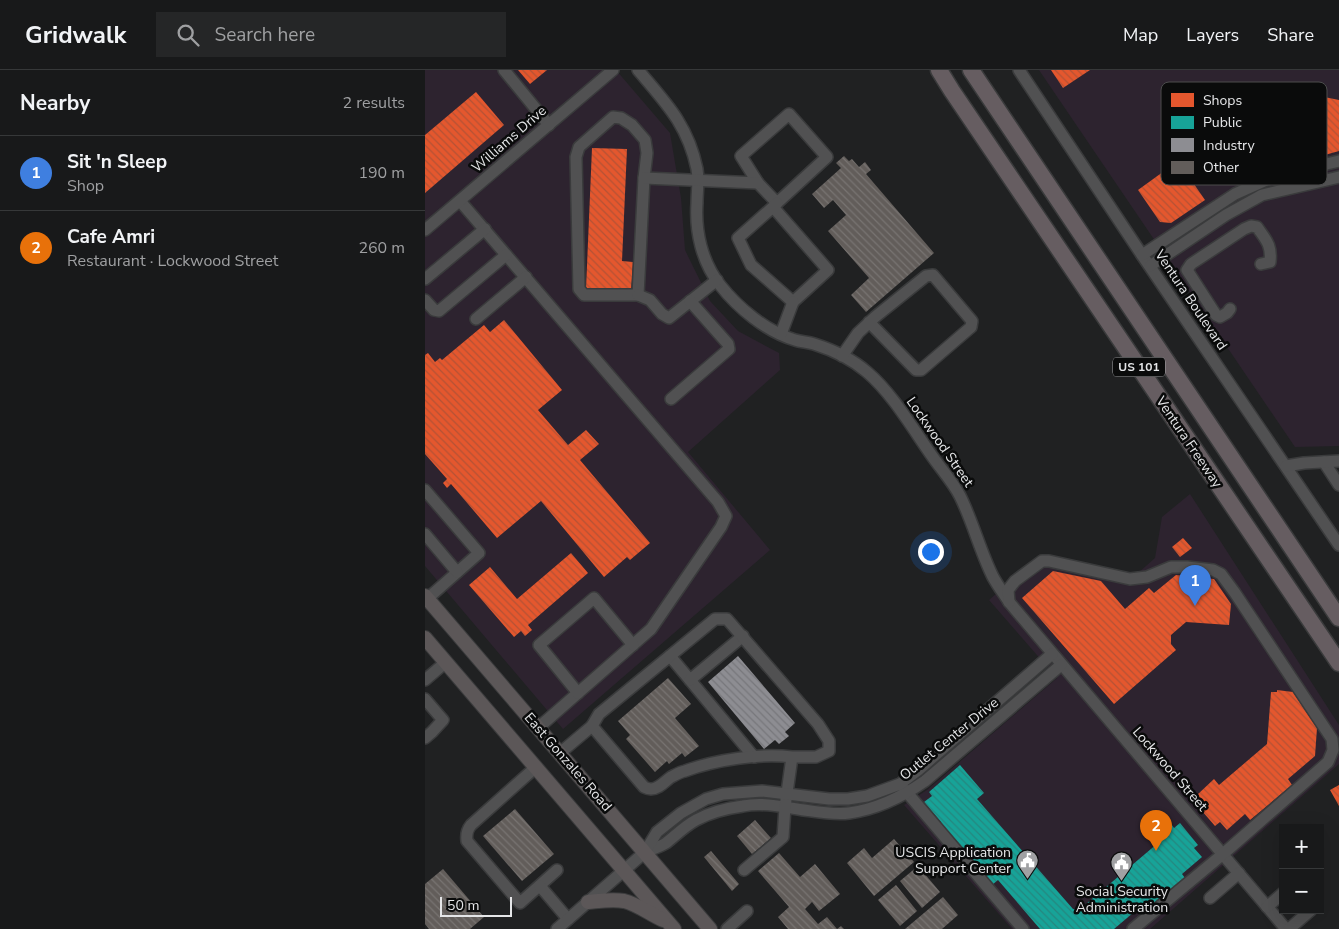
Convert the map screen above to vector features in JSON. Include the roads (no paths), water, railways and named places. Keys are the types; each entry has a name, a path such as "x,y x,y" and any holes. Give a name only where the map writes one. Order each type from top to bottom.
{"highway":[{"name":"Ventura Freeway","path":"939,70 1339,663"},
{"name":"Ventura Freeway","path":"971,70 1339,618"},
{"path":"1271,517 1339,606"}],"main road":[{"name":"East Gonzales Road","path":"426,597 710,929"},
{"name":"East Gonzales Road","path":"425,638 672,927"},
{"path":"588,902 614,900 625,902 637,906 672,927"}],"street":[{"path":"504,70 549,125"},
{"name":"Williams Drive","path":"425,230 613,70"},
{"name":"Lockwood Street","path":"638,70 676,116 693,152 698,172 697,220 699,237 703,254 717,280 747,313 763,324 795,340 833,351 854,362 880,386 906,419 959,495 993,577 1009,602 1267,907 1288,929"},
{"name":"Ventura Boulevard","path":"1019,70 1339,545"},
{"path":"781,334 793,302 828,270 775,205 758,183 741,156 789,114 827,157 775,205 738,238 751,265 793,302"},
{"path":"638,295 647,153 645,140 632,125 621,118 613,117 579,147 576,157 579,290 584,295 638,295 650,300 662,314 669,318 717,280"},
{"path":"644,178 758,183"},
{"path":"1142,255 1235,194 1255,185"},
{"path":"1150,266 1226,215 1262,196 1307,185"},
{"path":"460,200 718,502 726,516 721,527 651,629 538,728"},
{"path":"1230,309 1227,314 1220,317 1216,315 1187,270 1191,264 1251,226 1257,227 1271,251 1270,262 1261,264"},
{"path":"425,280 485,229"},
{"path":"425,300 434,310 439,311 506,255"},
{"path":"842,356 857,333 869,322 926,276 933,275 972,321 971,327 921,370 916,370 869,322"},
{"path":"476,319 526,277"},
{"path":"671,400 729,349 728,344 690,301"},
{"path":"1286,466 1339,461"},
{"path":"1324,462 1339,485"},
{"path":"425,490 479,553 426,597"},
{"path":"425,534 457,572"},
{"path":"1009,602 1008,590 1015,581 1042,561 1130,579 1147,577 1171,567 1213,570 1221,574 1235,593 1332,739 1333,750 1328,762 1223,854 1133,929"},
{"path":"578,693 539,645 594,598 633,645"},
{"path":"560,753 591,726 599,714 715,619 727,619 743,636 818,724 829,741 829,751 817,757 777,755 707,764 684,771 659,787 651,789 644,787 591,726"},
{"path":"690,680 743,636"},
{"name":"Outlet Center Drive","path":"557,929 645,852 664,844 696,820 746,805 786,801 848,799 867,796 900,784 1052,654"},
{"path":"670,656 754,757"},
{"path":"425,680 446,662"},
{"name":"Outlet Center Drive","path":"786,801 827,813 848,813 871,808 907,794 925,781 1061,665"},
{"path":"425,699 443,720 425,738"},
{"path":"744,870 783,837 792,757"},
{"path":"535,767 471,825 466,834 467,841 520,903 557,870"},
{"path":"900,784 1023,929"},
{"path":"1210,898 1239,873"},
{"path":"540,886 568,920"},
{"path":"1267,907 1279,896"},
{"path":"727,929 747,911"},
{"path":"1288,929 1306,914"}],"place":[{"name":"Sit 'n Sleep","path":"1195,606"},
{"name":"Cafe Amri","path":"1156,851"},
{"name":"USCIS Application Support Center","path":"1027,879"},
{"name":"Social Security Administration","path":"1122,882"}]}
